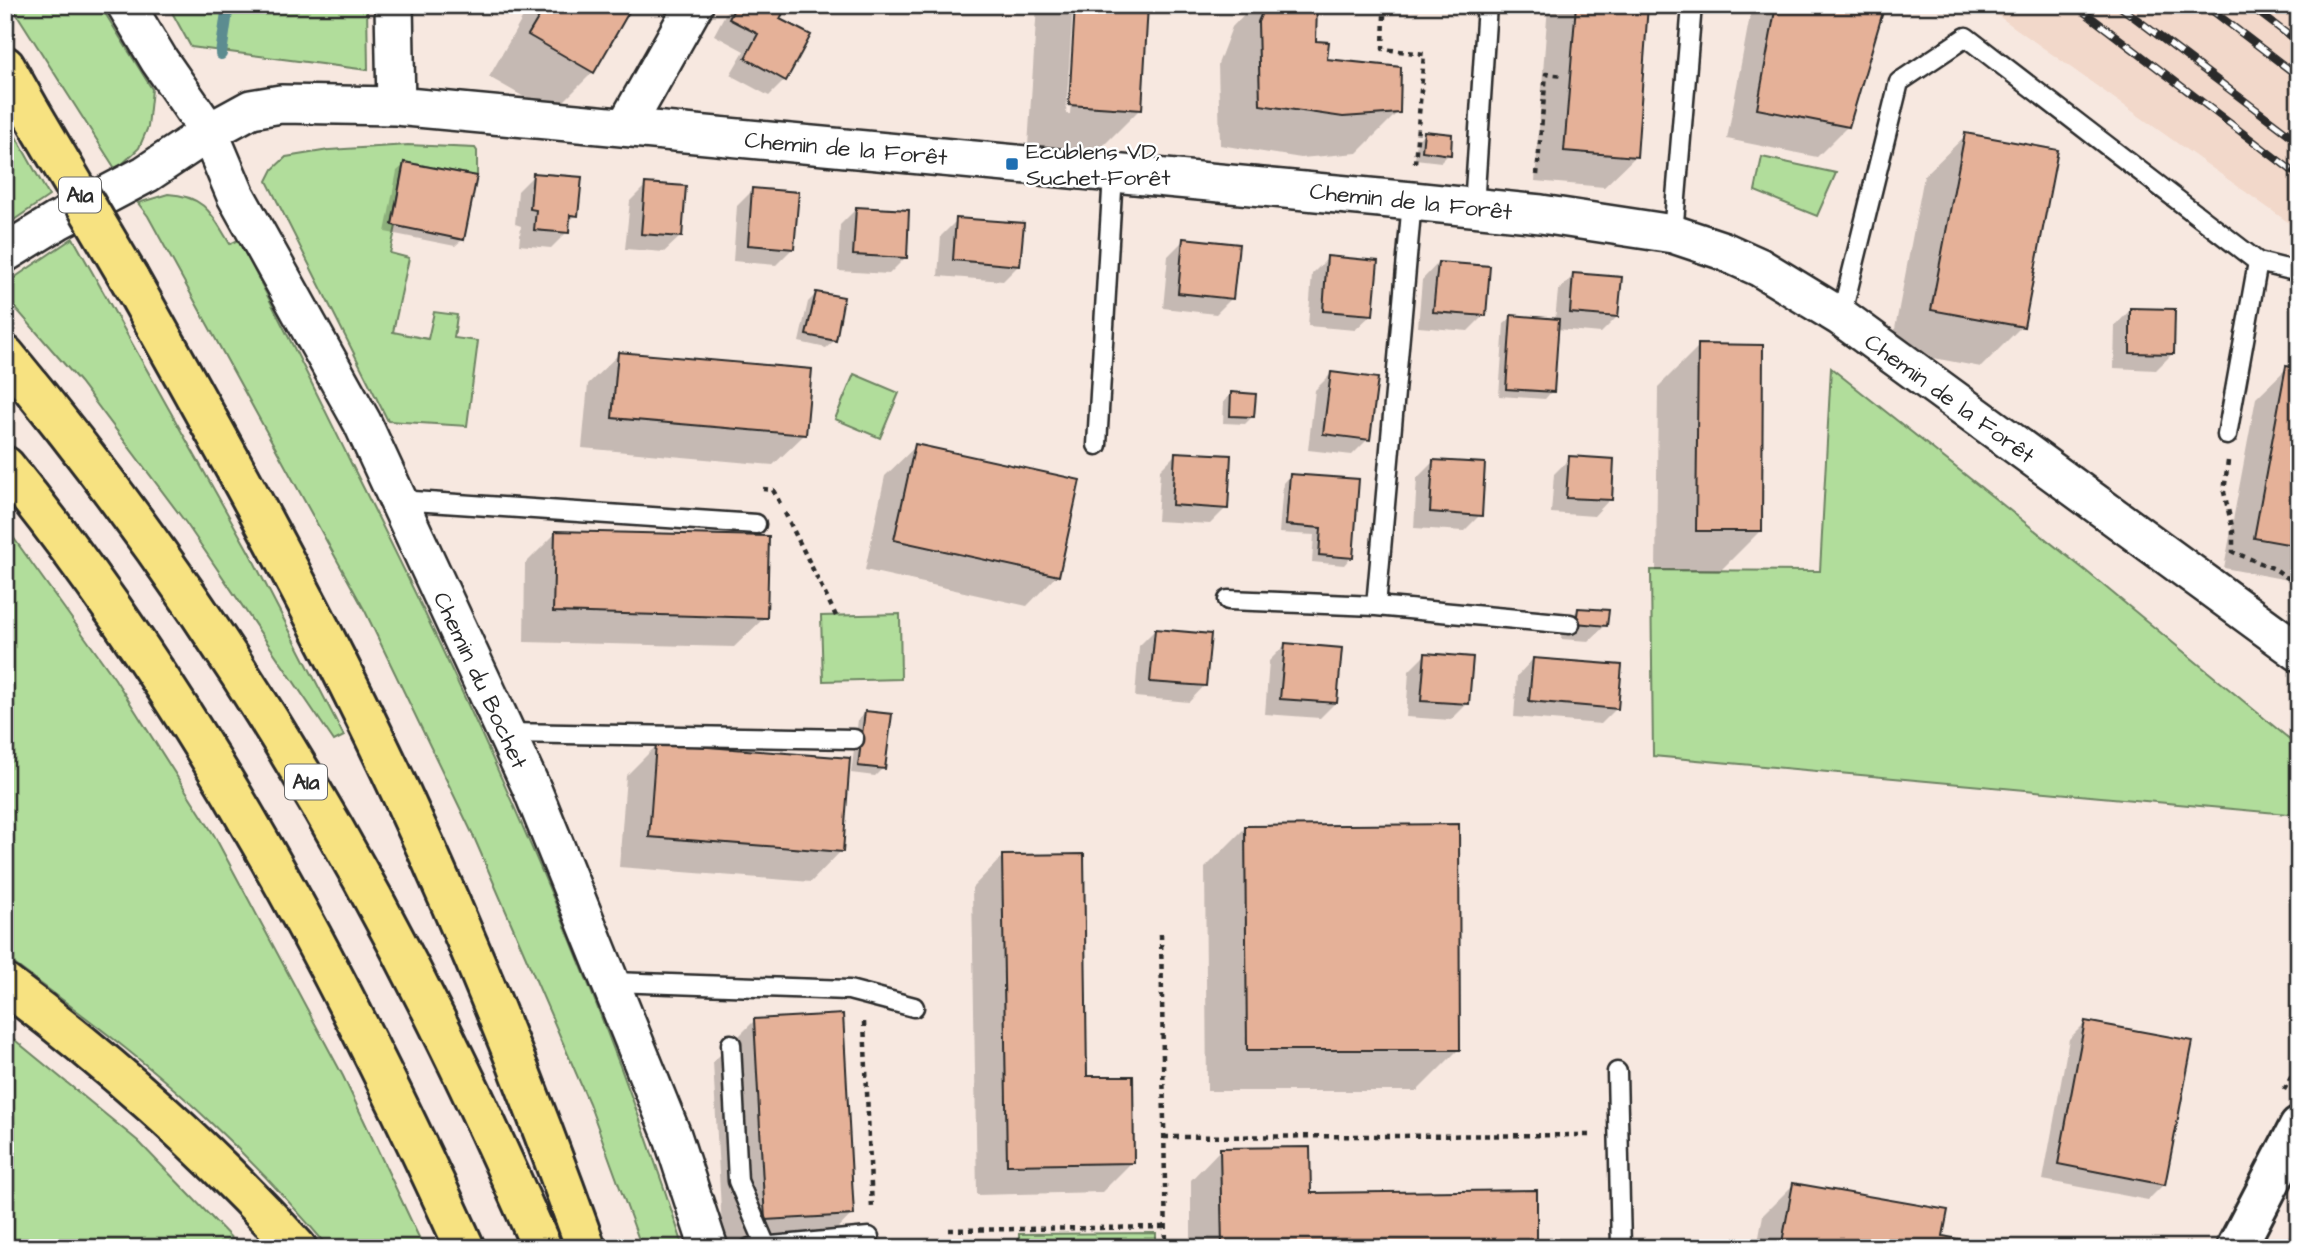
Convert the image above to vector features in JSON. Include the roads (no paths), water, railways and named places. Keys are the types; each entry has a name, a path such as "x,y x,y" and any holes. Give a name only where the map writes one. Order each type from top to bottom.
{"highway":[{"name":"A1a","path":"5,66 128,278 280,552 400,791 500,1019 586,1248"},
{"name":"A1a","path":"5,355 61,422 138,526 231,660 289,752 375,904 449,1046 542,1248"},
{"path":"5,466 77,560 129,634 229,789 339,984 386,1076 465,1248"},
{"path":"5,984 92,1052 178,1125 252,1198 297,1248"}],"main road":[{"path":"2236,1248 2299,1127"}],"street":[{"name":"Chemin du Bochet","path":"126,5 159,60 209,132 236,196 362,422 532,789 672,1135 709,1248"},
{"path":"394,5 396,106"},
{"path":"626,126 694,5"},
{"name":"Chemin de la Forêt","path":"5,253 57,221 146,173 209,132 251,109 266,106 396,106 626,126 1474,207 1673,234 1721,250 1759,267 1841,317 2299,652"}],"lane":[{"path":"1474,207 1487,5"},
{"path":"1673,234 1692,5"},
{"path":"1841,317 1899,82 1966,37 2258,262 2299,272"},
{"path":"1097,445 1113,174"},
{"path":"1376,606 1412,201"},
{"path":"2227,435 2258,262"},
{"path":"398,499 756,524"},
{"path":"1228,600 1376,606 1570,624"},
{"path":"506,733 854,739"},
{"path":"612,982 849,990 914,1007"},
{"path":"731,1044 738,1181 758,1247 869,1237"},
{"path":"1618,1072 1621,1248"}],"waterway":[{"path":"221,54 228,5"}],"railway":[{"path":"2075,5 2299,176"},
{"path":"2118,5 2299,142"},
{"path":"2205,5 2299,77"},
{"path":"2249,5 2299,43"}],"place":[{"name":"Ecublens VD, Suchet-Forêt","path":"1012,164"}]}
